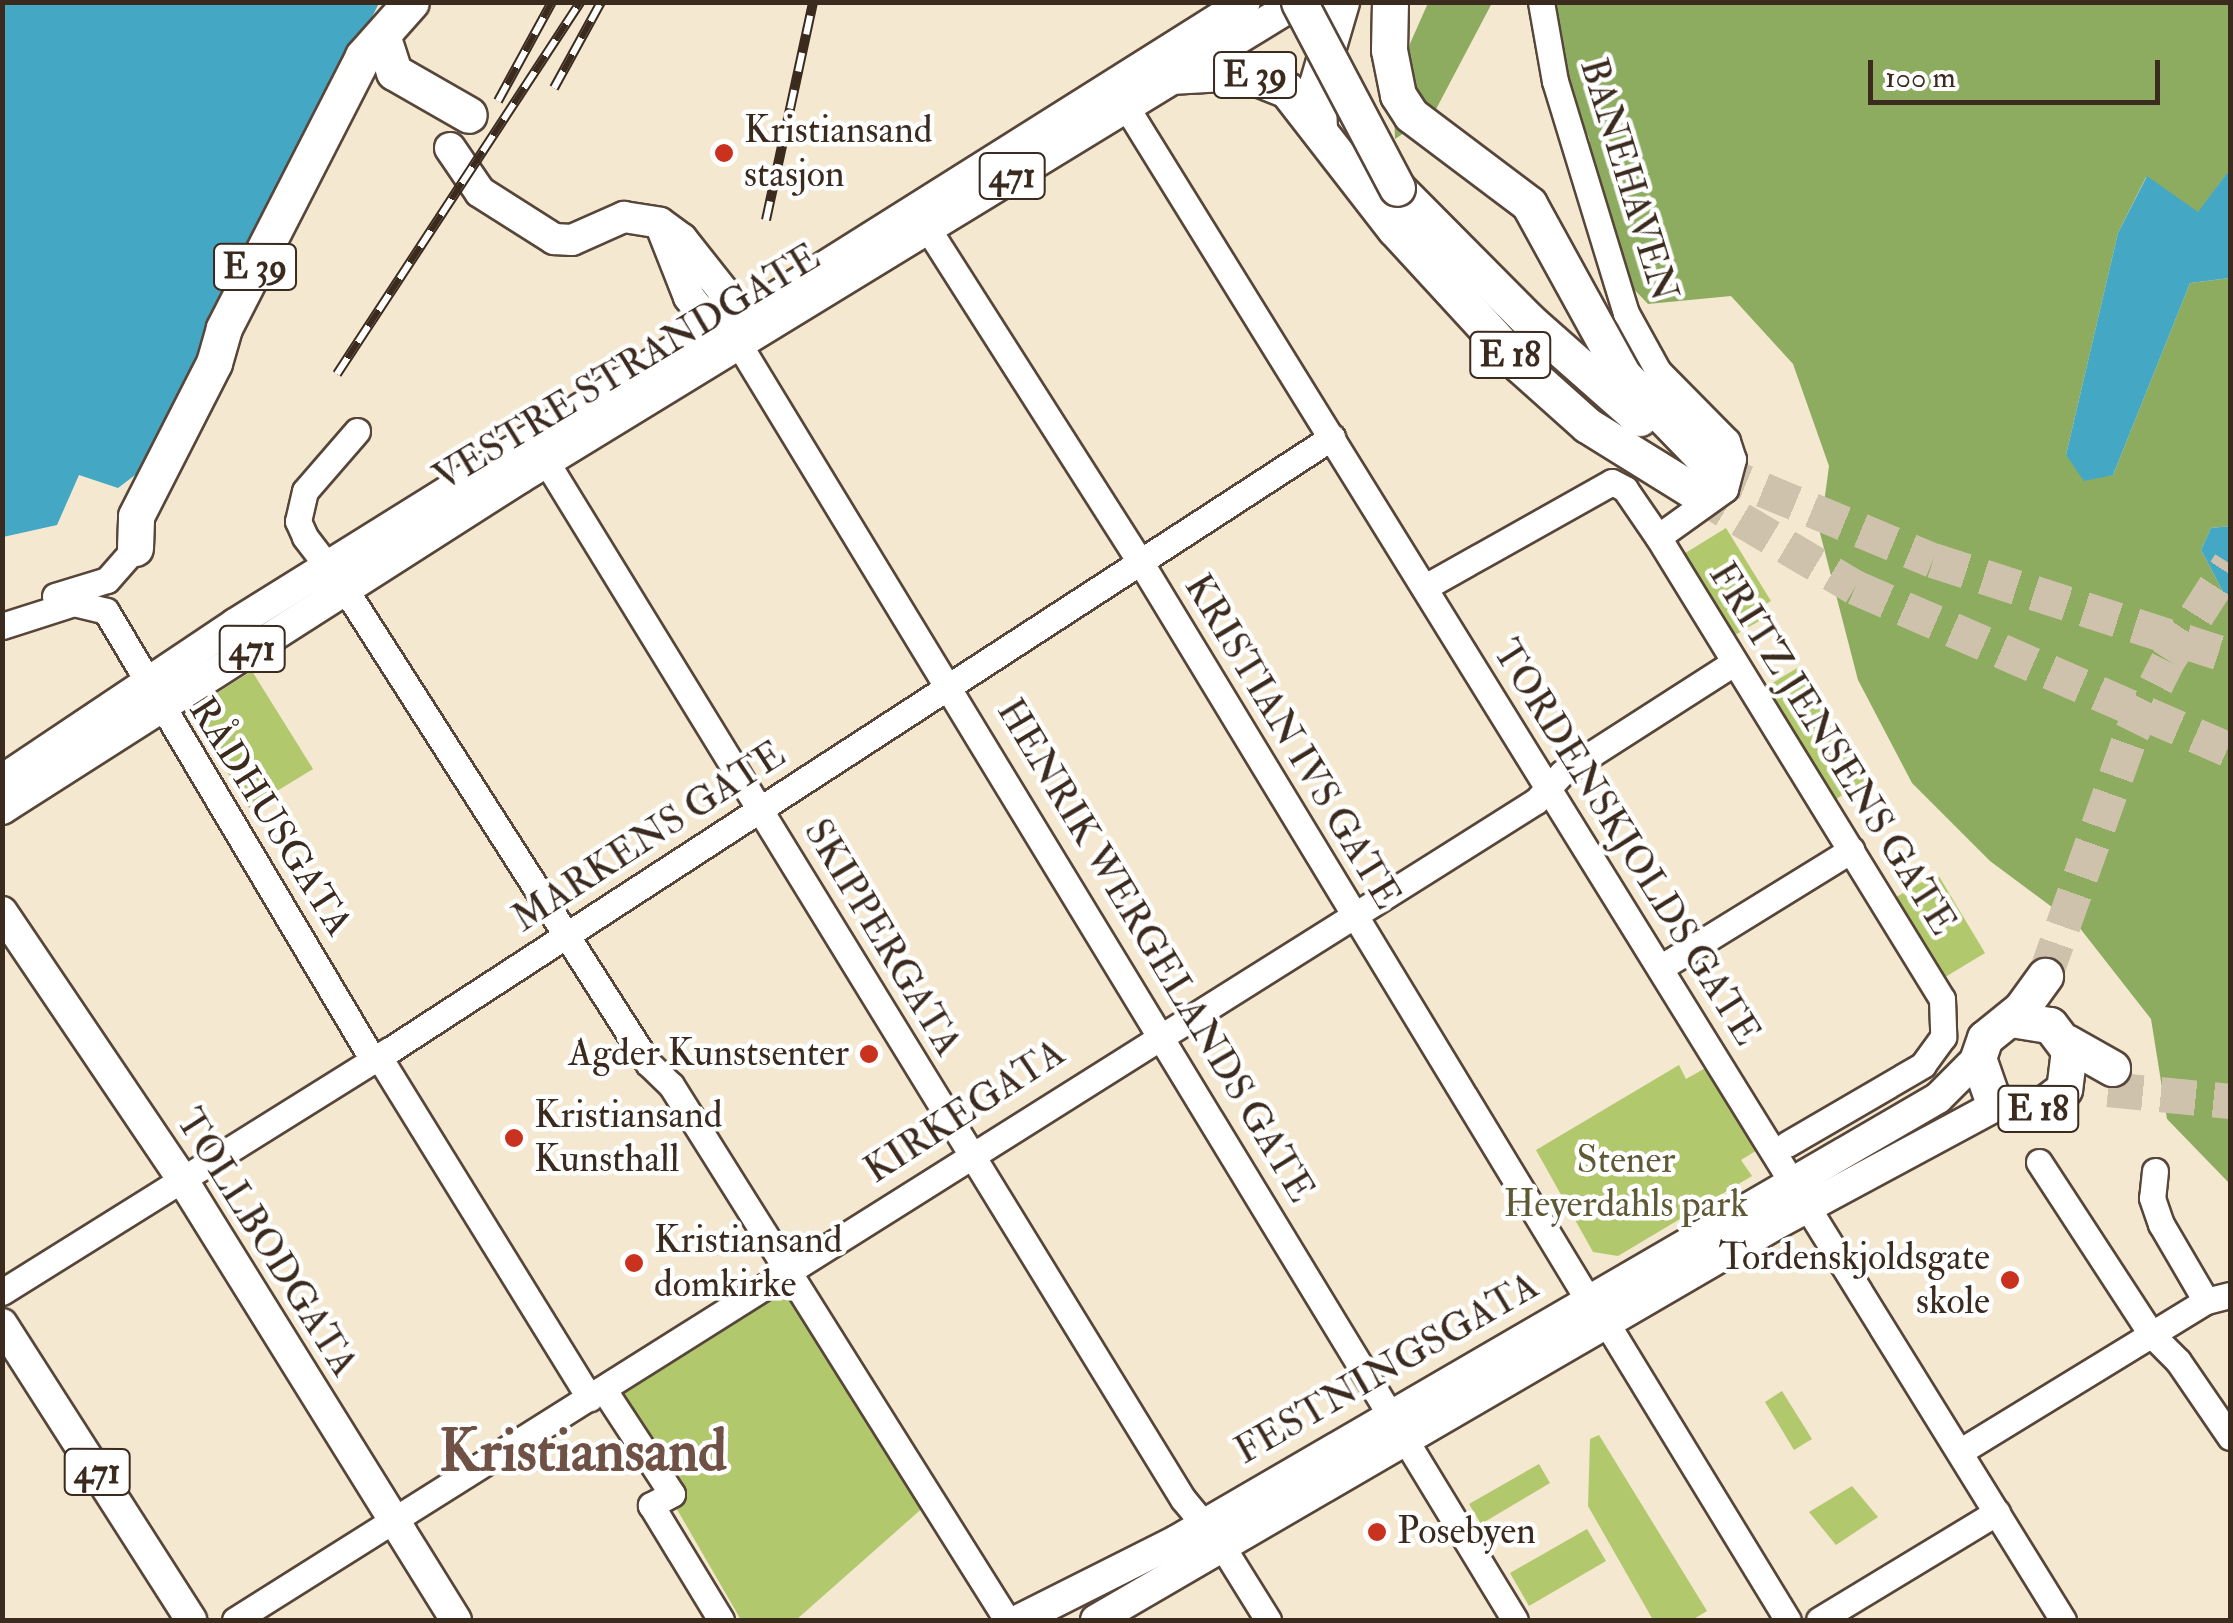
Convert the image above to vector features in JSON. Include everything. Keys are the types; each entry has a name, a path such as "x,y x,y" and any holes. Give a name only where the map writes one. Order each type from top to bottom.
{"highway":[{"name":"E 39","path":"135,548 136,516 214,363 224,328 363,56 384,38 411,2"},
{"name":"E 18","path":"1299,2 1397,188 1587,376 1704,481"},
{"path":"1319,129 1317,84 1340,2"},
{"name":"E 18","path":"1390,2 1389,50 1398,95 1411,115 1530,204 1623,375 1704,481"},
{"path":"384,38 394,72 468,115"},
{"name":"E 39","path":"1170,76 1215,69 1268,79 1286,90 1319,129"},
{"name":"E 18","path":"1319,129 1357,182 1520,365 1586,426 1704,481"},
{"name":"E 18","path":"2011,1019 2031,1018 2062,1037 2110,1078 2024,1111 1999,1104 1982,1084 1978,1058 1986,1038 2054,979 2062,1037 2070,1074 2059,1096"}],"main road":[{"name":"VESTRE STRANDGATE","path":"2,810 153,698 733,334 1244,2"},
{"name":"VESTRE STRANDGATE","path":"733,334 928,229 1170,76 1299,2"},
{"name":"VESTRE STRANDGATE","path":"450,148 480,192 554,239 572,240 639,214 660,223 689,298 704,316 733,334"},
{"name":"VESTRE STRANDGATE","path":"2,780 153,698"},
{"name":"TOLLBODGATA","path":"2,912 182,1179 456,1620"},
{"path":"1800,1194 1938,1098 1978,1058"},
{"path":"1800,1194 1999,1104"},
{"name":"FESTNINGSGATA","path":"1096,1620 1392,1413 1587,1298 1800,1194"},
{"name":"FESTNINGSGATA","path":"1019,1620 1214,1535 1406,1440 1606,1324 1800,1194"},
{"name":"471","path":"2,1324 191,1620"}],"street":[{"name":"BANEHAVEN","path":"1541,9 1626,313 1658,372 1727,441 1732,459 1724,488 1658,537"},
{"name":"TORDENSKJOLDS GATE","path":"1125,105 2063,1620"},
{"name":"KRISTIAN IVS GATE","path":"928,229 1141,563 1587,1298"},
{"name":"HENRIK WERGELANDS GATE","path":"733,334 1515,1620"},
{"path":"357,431 317,472 300,506 304,537 788,1268 1007,1620"},
{"name":"MARKENS GATE","path":"2,1292 376,1058 1332,438"},
{"name":"SKIPPERGATA","path":"540,452 969,1155 1268,1620"},
{"name":"FRITZ JENSENS GATE","path":"1425,587 1597,486 1612,482 1625,489 1658,537 1732,664 1942,999 1943,1037 1923,1065 1787,1144"},
{"path":"2,613 107,580 135,548"},
{"name":"RÅDHUSGATA","path":"2,626 74,603 106,611 153,698 376,1058 597,1394 672,1494 650,1506 721,1620"},
{"name":"KIRKEGATA","path":"235,1620 516,1440 597,1394 1160,1032 1536,800 1549,786 1732,664"},
{"path":"1660,968 1851,850"},
{"path":"2039,1162 2151,1334 2178,1361 2230,1437"},
{"path":"1961,1451 2151,1334 2218,1298 2161,1224 2152,1198 2155,1171"},
{"path":"1606,1324 1788,1620"},
{"path":"1819,1620 1996,1512"}],"green space":[{"path":"1428,3 1492,3 1434,113 1395,139 1393,82"},
{"path":"1545,3 2230,3 2230,169 2198,213 2146,177 2118,233 2066,455 2113,475 2190,283 2230,278 2230,526 2211,528 2201,550 2230,605 2230,1184 2167,1119 2151,1019 2079,927 1990,861 1912,783 1858,680 1820,533 1829,466 1793,364 1731,296 1648,304 1608,262 1589,138 1556,66"},
{"path":"1726,528 1771,601 1754,612 1759,621 1732,637 1682,555"},
{"path":"1799,667 1867,780 1833,801 1764,688"},
{"path":"252,671 313,769 249,808 194,717 198,705"},
{"path":"1937,873 1985,953 1942,979 1893,899"},
{"name":"Stener Heyerdahls park","path":"1679,1065 1686,1079 1709,1066 1759,1149 1741,1160 1752,1176 1618,1256 1593,1252 1536,1150"},
{"path":"792,1271 926,1505 796,1620 741,1620 608,1390"},
{"path":"1782,1391 1812,1439 1794,1450 1765,1402"},
{"path":"1599,1435 1707,1611 1692,1620 1653,1620 1588,1506 1590,1439"},
{"path":"1539,1464 1550,1483 1481,1524 1469,1504"},
{"path":"1852,1486 1878,1517 1836,1545 1809,1512"},
{"path":"1587,1529 1606,1561 1529,1606 1510,1573"}],"water":[{"path":"3,3 379,3 151,463 118,488 79,475 57,525 3,537"},
{"path":"2230,169 2230,278 2190,283 2113,475 2084,481 2066,455 2118,233 2147,176 2198,212"},
{"path":"2230,526 2230,605 2201,550 2211,528"}],"tunnel":[{"path":"1714,469 1933,560 2230,656"},
{"path":"1695,492 1855,587 2230,750"},
{"path":"2045,976 2132,732 2168,660 2230,563"},
{"path":"2108,1089 2230,1101"}],"railway":[{"path":"498,101 552,2"},
{"path":"337,374 580,2"},
{"path":"554,88 601,2"},
{"path":"766,220 813,2"}],"place":[{"name":"Kristiansand stasjon","path":"724,153"},
{"name":"Agder Kunstsenter","path":"869,1054"},
{"name":"Kristiansand Kunsthall","path":"514,1138"},
{"name":"Kristiansand domkirke","path":"634,1263"},
{"name":"Tordenskjoldsgate skole","path":"2010,1280"},
{"name":"Posebyen","path":"1377,1532"}],"district":[{"name":"Kristiansand","path":"583,1452"}]}
